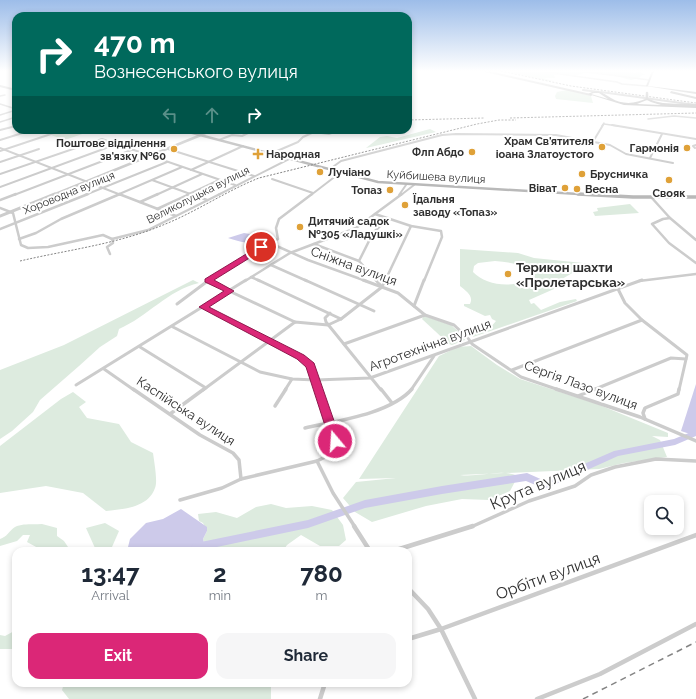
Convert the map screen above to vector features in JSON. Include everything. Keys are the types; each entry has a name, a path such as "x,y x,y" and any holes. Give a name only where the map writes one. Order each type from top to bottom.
{"main road":[{"path":"623,104 696,105"},
{"path":"658,104 696,105"},
{"path":"686,104 696,105"},
{"name":"Куйбишева вулиця","path":"197,134 378,182 406,185 651,197 696,197"}],"street":[{"path":"0,104 12,108"},
{"path":"0,115 12,111"},
{"path":"648,119 674,116 696,118"},
{"path":"0,122 12,118"},
{"path":"591,141 594,140 604,123 696,140"},
{"path":"0,130 12,127"},
{"path":"330,169 341,161 449,134 487,133 556,135 613,146 626,154 673,163"},
{"path":"0,140 19,134"},
{"path":"4,150 51,134"},
{"path":"219,140 232,135 240,136 245,134"},
{"path":"270,154 298,142 303,137 310,134"},
{"path":"650,158 662,134"},
{"path":"0,216 201,135"},
{"path":"0,174 102,139 235,185"},
{"path":"0,187 117,144"},
{"path":"695,148 694,146 696,145"},
{"path":"192,170 243,146"},
{"path":"0,149 176,216"},
{"path":"0,162 39,149"},
{"path":"0,200 134,149"},
{"path":"168,149 254,176"},
{"name":"Великолуцька вулиця","path":"112,239 148,230 289,159"},
{"name":"Хороводна вулиця","path":"0,229 166,162"},
{"path":"19,239 36,233 61,219 182,167"},
{"path":"177,304 208,281 278,238 276,228 279,219 341,172"},
{"path":"140,202 202,174"},
{"path":"272,179 313,193"},
{"path":"152,180 207,200"},
{"path":"158,209 219,180"},
{"path":"398,196 406,185"},
{"path":"76,385 140,347 290,253 356,228 414,185"},
{"path":"651,197 670,218 696,240"},
{"path":"0,208 13,213 19,239 21,245 24,247 38,249 103,235 112,239 113,243 107,248 110,254"},
{"path":"375,214 411,226 441,231 442,237 414,306"},
{"path":"358,261 373,233 388,218"},
{"path":"670,218 663,219 652,224 669,243 696,263"},
{"path":"208,281 295,322 328,325 341,319 382,287 411,226"},
{"name":"Сніжна вулиця","path":"270,243 290,253 398,292 425,315"},
{"path":"314,244 358,261 382,287"},
{"path":"271,265 374,311"},
{"name":"Агротехнічна вулиця","path":"172,326 260,372 292,379 316,380 370,378 434,356 440,352 469,341 645,279 696,274"},
{"path":"251,277 341,319"},
{"path":"618,289 625,303 642,320 687,355 678,394 645,408 642,413 645,419"},
{"path":"180,500 222,488 241,479 317,461 331,454 336,444 311,365 203,307"},
{"path":"330,313 324,320 392,403"},
{"path":"344,344 425,315"},
{"name":"Сергія Лазо вулиця","path":"425,315 454,325 468,338 472,344 522,376 645,419 696,441"},
{"path":"512,370 642,320"},
{"path":"170,414 295,322"},
{"path":"140,347 206,388"},
{"path":"305,428 384,407 404,397 412,389 434,356"},
{"path":"577,396 671,358 686,358"},
{"name":"Каспійська вулиця","path":"104,369 200,435 233,453 239,460 241,479"},
{"path":"275,406 292,379"},
{"name":"Крута вулиця","path":"406,547 466,529 528,501 554,494 575,486 591,475 615,467 656,459 696,461"},
{"path":"317,461 333,493 367,547"},
{"name":"Орбіти вулиця","path":"412,638 441,629 696,535"},
{"path":"412,592 428,609 441,629 475,699"},
{"path":"537,699 547,693 599,675 677,632 696,624"},
{"path":"320,699 323,687"}],"green space":[{"path":"430,129 436,132 366,148 380,137 387,136 397,138"},
{"path":"54,134 82,134 65,140 51,135"},
{"path":"630,204 639,213 595,216 593,212 598,211 597,208"},
{"path":"460,249 518,253 534,258 593,264 594,267 574,272 562,279 554,289 529,300 531,304 534,303 541,310 560,302 576,299 577,301 473,337 474,334 490,328 496,321 492,319 490,315 485,316 464,306 464,304 470,304 471,299 469,294 460,286","holes":["495,261 524,266 534,270 535,273 521,282 504,284 487,281 473,272 474,266 478,263"]},
{"path":"193,280 199,283 177,291 139,318 119,329 117,336 100,347 40,400 33,412 12,431 0,439 0,370 64,345"},
{"path":"424,316 451,325 465,337 465,340 452,345 449,344 422,319"},
{"path":"471,346 497,365 520,379 597,404 668,433 668,437 652,436 660,440 667,457 624,463 599,469 505,473 518,476 510,491 489,500 462,499 426,506 372,522 355,512 343,498 356,482 396,478 359,479 439,356 458,347","holes":["488,474 467,476 460,475"]},
{"path":"73,392 86,402 79,407 87,418 119,424 131,442 153,453 156,471 156,485 152,495 141,504 106,511 83,493 46,486 0,493 0,446 61,399"},
{"path":"271,504 286,508 312,506 332,510 343,525 346,540 339,546 320,546 301,535 286,547 205,547 203,539 207,531 203,523 199,521 198,514 216,512 237,518 256,507"},
{"path":"105,523 119,531 112,547 95,547 86,528"},
{"path":"42,524 57,528 57,536 64,541 68,547 36,547 27,542 30,535 23,535 17,541 0,546 0,539 15,527"},
{"path":"12,632 12,649 0,649 0,635 5,636"},
{"path":"63,687 271,687 271,699 69,699 62,690"}],"shaded area":[{"path":"244,233 262,236 263,238 259,241 250,243 228,238"},
{"path":"696,384 696,436 681,431"},
{"path":"181,509 207,527 207,531 203,539 205,547 128,547 130,539 146,523 163,519"}],"waterway":[{"path":"196,547 308,524 365,504 442,490 527,477 545,485 617,453 675,442 696,433"}],"railway":[{"path":"510,118 696,113"},
{"path":"412,120 484,118"},
{"path":"20,261 110,242 146,232 175,220 259,178 477,124 499,120 516,120"},
{"path":"583,699 696,642"}],"place":[{"name":"Храм Св'ятителя іоана Златоустого","path":"602,147"},
{"name":"Гармонія","path":"687,148"},
{"name":"Поштове відділення зв'язку №60","path":"174,149"},
{"name":"Флп Абдо","path":"472,152"},
{"name":"Народная","path":"258,154"},
{"name":"Лучіано","path":"320,172"},
{"name":"Брусничка","path":"582,174"},
{"name":"Свояк","path":"669,180"},
{"name":"Віват","path":"565,188"},
{"name":"Весна","path":"577,189"},
{"name":"Топаз","path":"390,190"},
{"name":"Їдальня заводу «Топаз»","path":"405,205"},
{"name":"Дитячий садок №305 «Ладушкі»","path":"300,227"},
{"name":"Терикон шахти «Пролетарська»","path":"508,274"}],"route":[{"path":"261,247 208,281 230,291 203,307 268,342 300,357 311,365 335,441"}]}
